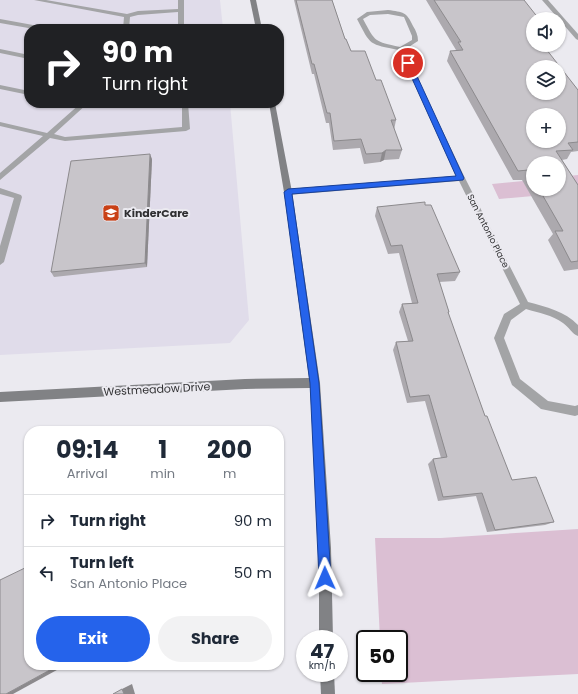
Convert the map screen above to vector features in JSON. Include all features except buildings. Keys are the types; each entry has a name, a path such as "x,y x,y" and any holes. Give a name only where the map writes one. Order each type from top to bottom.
{"main road":[{"path":"253,0 257,24"},
{"path":"273,108 288,192 314,383 325,548 326,630"},
{"name":"Westmeadow Drive","path":"0,397 245,384 314,383"},
{"path":"327,682 328,694"}],"street":[{"path":"37,0 126,16 138,13 181,10"},
{"path":"181,0 181,24"},
{"path":"545,0 578,38"},
{"path":"388,12 406,16 415,36 415,41 401,49 379,44 371,40 360,19 364,15 388,12"},
{"path":"126,16 126,24"},
{"path":"0,21 24,25"},
{"name":"San Antonio Place","path":"401,49 461,178 525,305"},
{"path":"0,51 24,56"},
{"path":"0,87 24,92"},
{"path":"1,174 79,108"},
{"path":"0,124 65,139 186,129 185,108"},
{"path":"288,192 461,178"},
{"path":"0,191 18,197 0,262"},
{"path":"578,332 573,324 550,311 525,305 507,317 499,338 516,382 545,405 575,411 578,410"}],"shaded area":[{"path":"0,0 220,0 222,24 24,24 24,108 230,108 249,320 230,343 0,355"},
{"path":"578,175 578,192 566,193 566,176"},
{"path":"526,181 526,196 533,196 499,199 492,184"},
{"path":"578,529 578,674 382,684 382,682 408,682 408,630 380,630 375,538 441,538"}],"place":[{"name":"KinderCare","path":"111,213"}],"route":[{"path":"325,578 325,548 314,383 288,192 461,178 408,63"}]}
